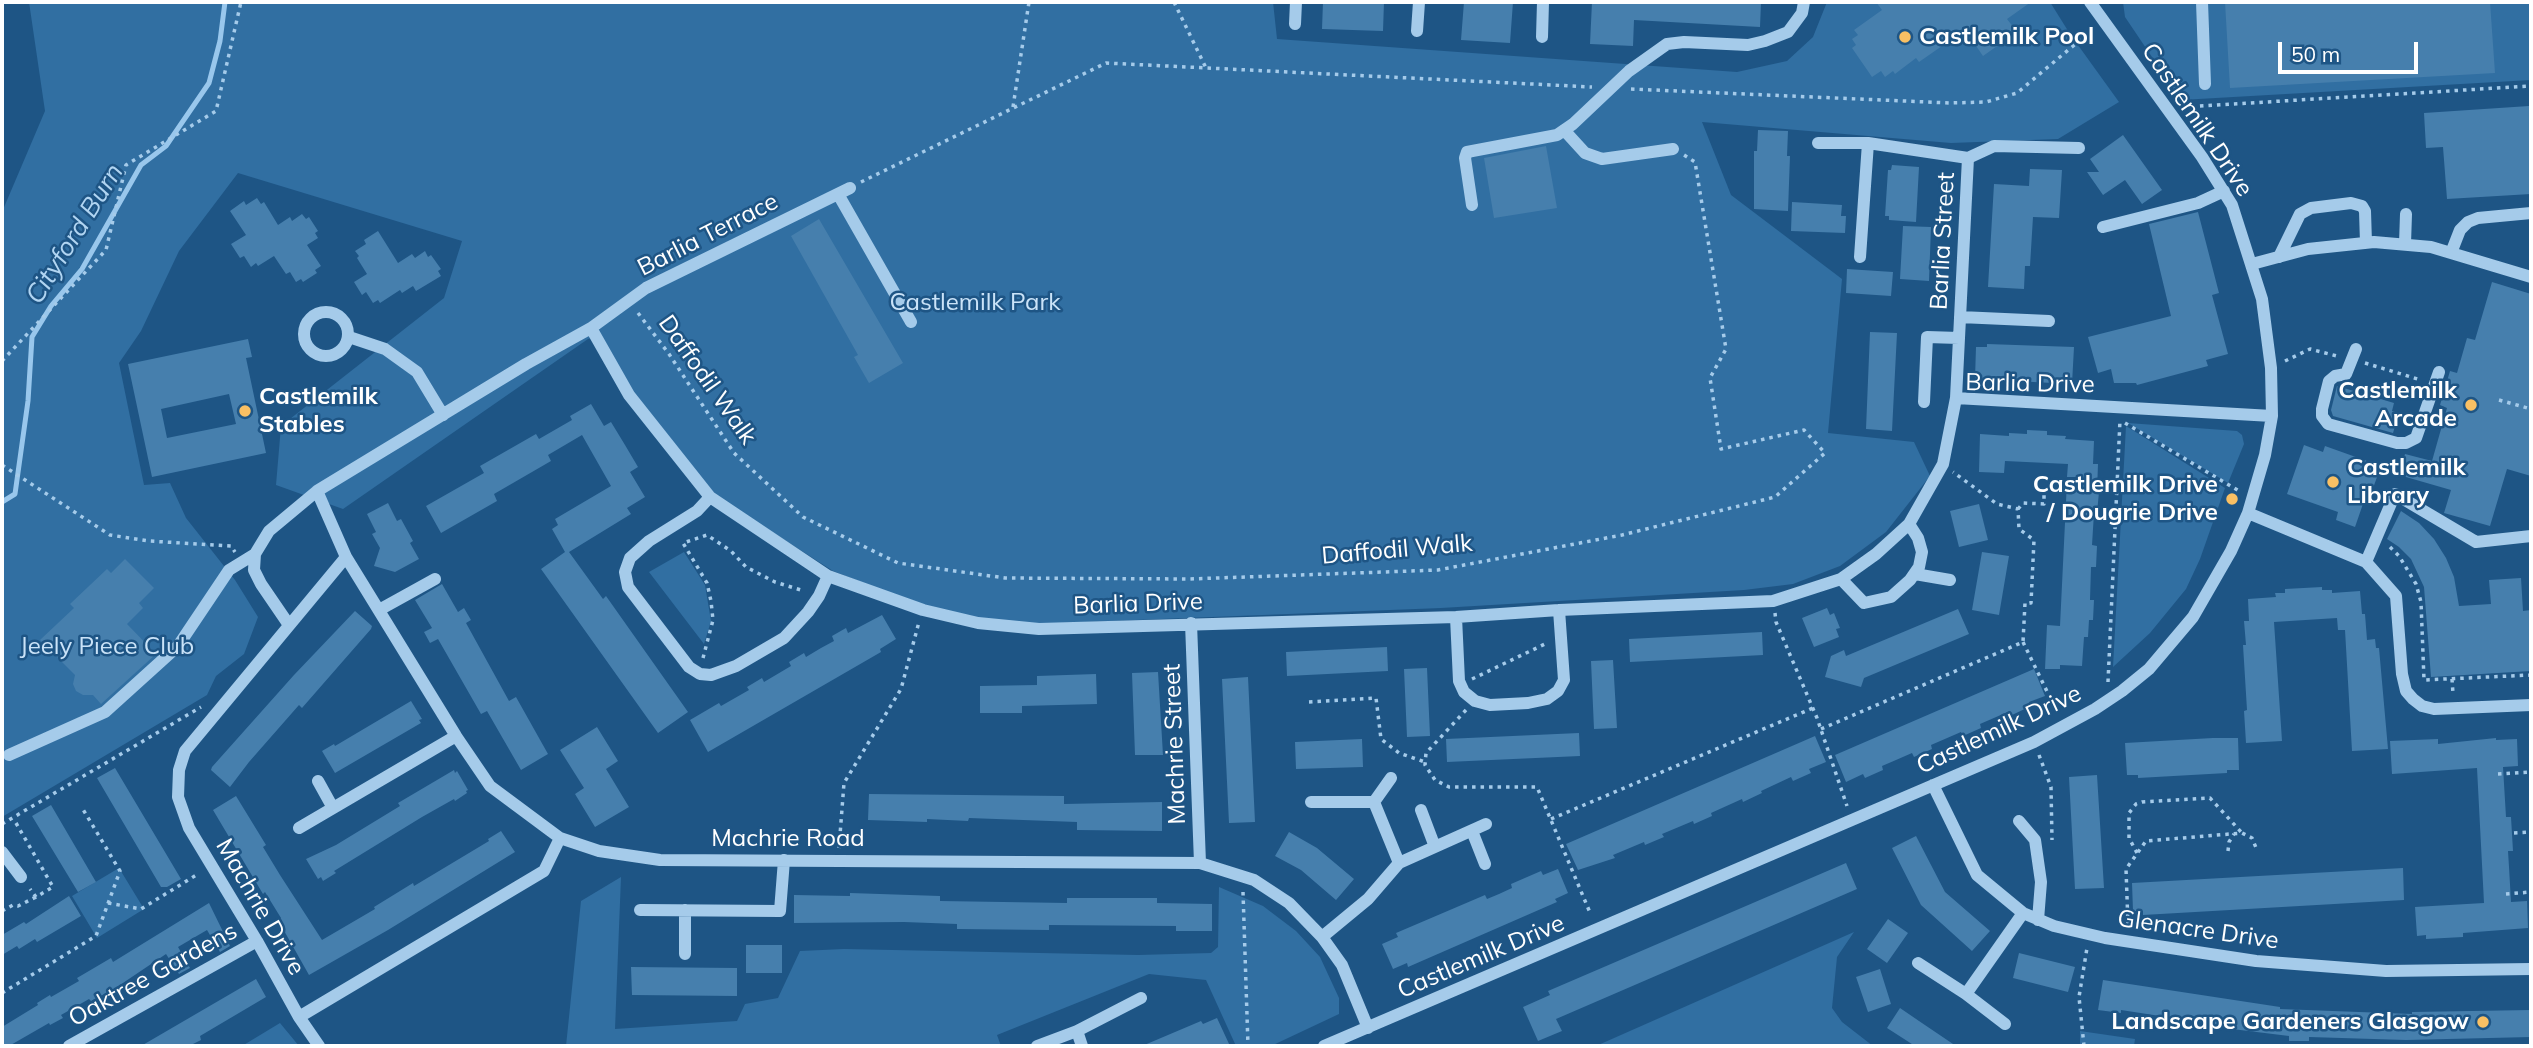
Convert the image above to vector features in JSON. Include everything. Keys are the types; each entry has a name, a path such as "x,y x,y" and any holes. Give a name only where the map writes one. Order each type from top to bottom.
{"street":[{"path":"1295,24 1296,2"},
{"path":"1417,31 1419,2"},
{"path":"1542,37 1543,2"},
{"path":"1472,205 1465,158 1467,152 1557,135 1629,71 1667,44 1684,42 1748,45 1788,32 1802,13 1804,2"},
{"name":"Castlemilk Drive","path":"1324,1046 2023,747 2107,701 2149,669 2193,617 2231,551 2248,513 2265,455 2272,416 2271,368 2262,299 2232,205 2224,191 2090,2"},
{"path":"2202,2 2205,84"},
{"path":"1564,130 1585,153 1602,159 1673,149"},
{"path":"1818,143 1868,143 1968,158"},
{"path":"1860,257 1868,143"},
{"name":"Barlia Street","path":"1956,398 1968,158 1994,146 2079,148"},
{"path":"844,191 911,322"},
{"name":"Barlia Terrace","path":"591,328 646,288 844,191"},
{"path":"2103,227 2198,203 2224,191"},
{"path":"2279,257 2300,214 2311,208 2351,203 2362,206 2365,211 2366,243"},
{"path":"2451,253 2460,230 2468,222 2478,218 2531,213"},
{"path":"2406,214 2406,244"},
{"path":"2252,264 2308,249 2366,243 2406,244 2431,247 2531,276"},
{"path":"1960,317 2049,321"},
{"path":"9,755 105,712 178,646 229,570 255,554 269,531 317,491 526,364 591,328"},
{"name":"Barlia Drive","path":"591,328 629,395 710,496 828,576 923,610 978,623 1039,629 1456,617 1773,601 1841,579 1876,554 1909,524 1943,464 1956,398 2120,414 2272,416"},
{"path":"349,337 385,349 417,372 443,415"},
{"path":"1924,402 1927,337 1959,338"},
{"path":"2356,349 2346,374 2335,376 2329,381 2322,410 2322,416 2328,424 2397,443 2406,443 2416,438 2438,372"},
{"name":"Machrie Road","path":"317,491 346,557 456,736 491,786 560,838 599,850 660,860 1200,863 1254,880 1289,903 1322,937 1342,965 1368,1028"},
{"path":"2366,562 2395,494 2476,542 2531,536"},
{"path":"710,496 697,511 649,541 630,558 625,572 628,587 690,667 700,674 711,675 736,666 784,638 808,612 828,576"},
{"path":"2248,513 2366,562 2396,596 2402,674 2406,691 2422,706 2434,709 2531,705"},
{"path":"1841,579 1864,603 1891,597 1919,567 1922,552 1918,538 1909,524"},
{"path":"255,554 254,570 289,625"},
{"name":"Machrie Drive","path":"318,1046 190,828 178,797 179,770 185,751 346,557"},
{"path":"1914,574 1950,580"},
{"path":"379,610 435,579"},
{"path":"1456,617 1461,685 1464,692 1475,701 1490,705 1528,704 1547,699 1558,691 1564,680 1559,610"},
{"name":"Machrie Street","path":"1191,623 1200,863"},
{"path":"299,828 456,736"},
{"path":"1374,802 1391,778"},
{"path":"318,781 333,808"},
{"name":"Glenacre Drive","path":"1933,785 1977,875 2023,913 2038,920 2090,935 2256,961 2386,971 2531,969"},
{"path":"1311,802 1374,802"},
{"path":"1374,802 1399,863"},
{"path":"1421,810 1435,847"},
{"path":"2019,821 2035,840 2040,882 2038,920"},
{"path":"1322,937 1368,899 1399,863 1486,824"},
{"path":"1472,831 1485,864"},
{"path":"299,1017 544,871 560,838"},
{"path":"2,852 21,877"},
{"path":"640,910 780,911 784,860"},
{"path":"685,910 685,954"},
{"path":"1966,993 2023,913"},
{"name":"Oaktree Gardens","path":"69,1046 257,942"},
{"path":"1918,964 1966,993 2005,1024"},
{"path":"1037,1046 1077,1031 1141,998"},
{"path":"1077,1031 1083,1046"}],"path":[{"path":"2,361 106,250 126,165 216,111 241,2"},
{"path":"1013,108 1029,2"},
{"path":"1174,2 1206,68"},
{"path":"844,191 1106,63 1949,103 1986,102 2017,93 2104,21"},
{"path":"2166,107 2531,86"},
{"name":"Daffodil Walk","path":"628,301 669,354 734,453 803,517 898,562 1004,578 1190,579 1438,570 1622,535 1775,497 1825,453 1804,430 1721,449 1710,379 1726,349 1695,162 1673,149"},
{"path":"2499,400 2531,409"},
{"path":"2120,414 2252,499"},
{"path":"2107,701 2120,414"},
{"path":"1943,464 1997,504 2018,509"},
{"path":"2,466 110,535 149,541 231,546 242,562"},
{"path":"2044,488 2044,504 2023,503 2018,509 2019,529 2034,540 2031,603 2025,603 2024,642 2063,726"},
{"path":"700,674 713,620 707,583 683,543 707,535 731,551 746,567 775,582 819,596"},
{"path":"2375,540 2399,556 2416,584 2421,602 2424,680 2531,674"},
{"path":"1773,601 1776,622 1813,708 1852,820"},
{"path":"838,861 844,783 901,689 923,610"},
{"path":"1461,685 1561,636"},
{"path":"1821,729 2024,642"},
{"path":"1309,702 1376,698 1381,739 1399,753 1426,763"},
{"path":"1475,701 1426,752 1426,763 1435,780 1449,787 1537,787 1597,930"},
{"path":"2,824 204,705"},
{"path":"1550,819 1813,708"},
{"path":"2498,774 2531,772"},
{"path":"2137,853 2129,838 2129,813 2136,804 2210,798 2242,833 2252,838 2257,850"},
{"path":"2,993 96,936 120,871 81,806"},
{"path":"2514,833 2531,832"},
{"path":"2129,942 2126,869 2146,841 2242,833"},
{"path":"2228,851 2234,834"},
{"path":"108,903 141,909 211,865"},
{"path":"1243,876 1248,1046"},
{"path":"2506,894 2531,892"},
{"path":"2,911 36,897"},
{"path":"2084,1046 2078,997 2090,935"}],"green space":[{"name":"Castlemilk Park","path":"29,2 1273,2 1277,39 1737,72 1787,61 1813,37 1827,2 2050,2 2119,102 2058,139 1951,143 1702,122 1731,195 1842,279 1828,433 1914,442 1930,476 1886,532 1840,566 1793,584 1744,590 1441,608 1034,624 976,619 920,605 833,571 716,496 633,393 599,336 588,339 343,509 276,485 281,426 444,298 462,241 238,173 179,251 141,331 119,363 144,485 170,483 186,518 235,580 258,617 244,654 216,676 207,695 2,817 2,212 45,111"},
{"path":"2123,2 2531,2 2531,80 2181,100 2125,17"},
{"path":"2128,423 2237,431 2242,435 2244,444 2228,483"},
{"path":"2126,426 2225,488 2200,559 2186,589 2150,633 2113,667"},
{"path":"684,552 705,585 711,621 704,644 649,572"},
{"path":"119,868 144,909 97,938 72,896"},
{"path":"621,877 615,1029 737,1021 745,1004 778,998 800,951 844,949 1138,955 1211,953 1218,947 1219,887 1263,906 1296,931 1320,957 1339,998 1339,1014 1271,1046 1236,1046 1206,980 1149,974 997,1035 1001,1046 566,1046 581,901"},
{"path":"1854,932 1837,957 1832,1008 1842,1022 1873,1046 1596,1046"},
{"path":"280,1023 299,1046 242,1046"},
{"path":"2080,1031 2135,1039 2134,1046 2080,1046"}],"building":[{"path":"1323,2 1384,2 1383,31 1322,29"},
{"path":"1464,2 1513,2 1510,43 1461,40"},
{"path":"1592,2 1761,2 1760,27 1634,20 1633,46 1590,44"},
{"name":"Castlemilk Pool","path":"1876,2 2031,2 2007,19 2017,32 1983,56 1965,30 1919,62 1916,58 1895,74 1893,71 1885,77 1881,71 1872,77 1852,48 1856,45 1852,39 1858,35 1854,30 1882,10"},
{"path":"2225,2 2490,2 2495,73 2230,88"},
{"path":"2529,106 2531,194 2447,199 2443,147 2426,148 2424,113"},
{"path":"1758,130 1788,131 1788,211 1754,209 1754,151 1757,151"},
{"path":"2123,135 2162,190 2142,204 2125,180 2103,195 2087,172 2099,172 2090,159"},
{"path":"1546,146 1557,208 1494,218 1484,158"},
{"path":"1892,165 1919,167 1916,222 1889,220 1889,216 1885,216 1888,170 1891,170"},
{"path":"2030,169 2062,170 2059,218 2033,217 2030,266 2025,266 2024,289 1988,287 1994,184 2029,186"},
{"path":"257,198 261,204 264,202 278,225 290,217 292,221 302,214 306,219 309,217 318,231 315,233 318,238 307,245 321,266 315,270 317,273 303,282 301,279 296,282 290,272 286,274 274,256 258,266 256,263 251,267 244,256 240,258 231,244 246,235 230,211 244,201 246,205"},
{"path":"1792,202 1842,205 1841,216 1846,216 1845,233 1791,231"},
{"path":"2198,212 2219,293 2212,295 2228,354 2206,360 2208,366 2137,385 2114,383 2111,369 2098,373 2088,337 2171,316 2149,224"},
{"path":"819,219 903,363 869,383 854,357 858,355 791,236"},
{"path":"1903,226 1931,227 1929,281 1900,279"},
{"path":"378,231 398,263 412,254 415,258 425,251 441,269 438,271 441,276 416,291 413,286 402,293 400,290 380,303 378,300 373,303 366,292 362,295 354,282 367,274 355,251 366,244 364,240"},
{"path":"1847,269 1893,272 1891,296 1846,293"},
{"name":"Castlemilk Arcade","path":"2492,282 2531,294 2531,476 2507,469 2490,526 2444,513 2451,490 2399,475 2405,454 2432,461 2447,408 2440,405 2450,371 2457,373 2467,338 2475,340"},
{"path":"1870,332 1897,333 1892,431 1866,429"},
{"name":"Castlemilk Stables","path":"248,339 252,357 246,358 266,453 152,477 128,364","holes":["229,394 236,424 167,438 161,409"]},
{"path":"1987,344 2074,347 2072,384 1975,379 1976,347 1987,347"},
{"path":"2337,386 2394,403 2392,411 2399,413 2393,433 2333,416 2331,410"},
{"path":"591,404 604,426 611,422 638,467 630,472 645,497 627,508 631,514 569,552 603,599 606,596 688,712 658,733 541,569 565,552 552,529 558,525 555,519 611,486 582,435 548,455 551,461 494,494 497,501 441,533 426,506 484,473 480,466 536,434 539,439 572,420 570,416"},
{"path":"2027,430 2047,431 2047,435 2066,436 2065,439 2094,441 2093,464 2098,464 2099,492 2097,513 2094,513 2092,545 2097,546 2096,567 2091,567 2090,600 2094,600 2093,620 2089,620 2088,637 2084,637 2082,666 2060,665 2060,669 2045,669 2047,625 2060,626 2067,481 2080,477 2067,477 2068,464 2005,461 2004,473 1979,472 1980,434 2009,436 2009,433 2027,434"},
{"name":"Castlemilk Library","path":"2304,445 2323,452 2325,446 2381,466 2368,502 2364,501 2355,527 2336,520 2338,512 2287,494"},
{"path":"388,503 397,521 401,519 419,559 395,572 374,566 380,548 372,534 376,532 367,514"},
{"path":"1979,504 1988,540 1959,547 1950,511"},
{"path":"2401,511 2419,523 2434,539 2446,558 2454,577 2459,606 2491,604 2489,580 2521,578 2523,611 2531,610 2531,671 2431,677 2424,587 2411,559 2387,539"},
{"path":"1982,552 2009,556 1999,615 1972,610"},
{"path":"125,559 154,588 139,603 143,608 127,624 156,654 101,704 93,695 83,695 76,691 73,684 75,675 40,640 74,608 70,604 107,569 111,573"},
{"path":"442,584 458,612 464,608 471,620 466,623 509,701 516,697 548,754 521,770 487,711 481,714 438,639 430,643 424,632 432,628 415,600"},
{"path":"2322,587 2322,590 2332,590 2332,593 2360,591 2367,640 2375,639 2376,648 2379,648 2388,749 2352,751 2345,630 2338,630 2337,618 2274,622 2282,741 2246,743 2243,645 2246,645 2244,621 2249,621 2248,599 2276,597 2275,593 2285,593 2285,589"},
{"path":"1827,608 1830,615 1834,613 1840,628 1836,629 1839,637 1814,647 1802,618"},
{"path":"1958,609 1969,634 1864,678 1861,687 1825,677 1831,656 1844,650 1846,656"},
{"path":"355,611 372,626 371,629 302,708 299,705 230,787 211,770 212,767"},
{"path":"882,615 896,639 880,649 881,652 708,752 690,720 749,690 747,687 762,678 764,682 791,666 789,662 804,653 806,657 834,641 832,636 846,628 848,633"},
{"path":"1762,632 1763,655 1630,662 1629,639"},
{"path":"1387,647 1388,671 1287,676 1286,652"},
{"path":"1613,660 1617,728 1594,729 1591,661"},
{"path":"1427,668 1430,736 1407,737 1404,669"},
{"path":"2034,669 2045,696 2029,702 2031,706 2012,715 2010,711 1980,724 1981,728 1963,736 1961,732 1931,745 1932,749 1914,757 1912,753 1882,766 1883,770 1865,778 1863,774 1846,782 1835,755"},
{"path":"1158,672 1163,755 1135,755 1132,673"},
{"path":"1096,674 1097,704 1022,706 1022,713 980,713 980,686 1037,685 1037,676"},
{"path":"1248,677 1255,822 1229,823 1222,679"},
{"path":"411,701 422,719 419,720 421,723 335,773 322,751"},
{"path":"597,727 618,761 606,769 629,807 595,827 575,794 584,788 560,750"},
{"path":"1579,733 1580,756 1447,762 1446,739"},
{"path":"1815,736 1826,762 1809,769 1811,773 1793,781 1791,777 1743,802 1742,799 1711,813 1712,816 1694,824 1693,821 1662,834 1664,837 1613,855 1615,858 1578,870 1566,844"},
{"path":"2238,738 2239,770 2138,778 2138,775 2127,775 2125,743"},
{"path":"2496,738 2517,739 2518,766 2503,767 2506,817 2511,817 2513,851 2508,851 2511,902 2527,901 2528,928 2463,933 2463,937 2426,939 2426,935 2417,936 2415,907 2484,903 2477,768 2392,774 2390,741 2438,739 2438,744"},
{"path":"1362,739 1363,767 1296,769 1295,742"},
{"path":"115,768 181,879 167,887 161,887 97,778"},
{"path":"454,770 468,790 467,793 422,817 334,871 336,873 323,881 321,877 318,879 306,859 336,845 400,806 398,803"},
{"path":"2097,775 2104,888 2075,889 2069,777"},
{"path":"869,794 1064,796 1064,804 1162,802 1162,831 1077,830 1077,822 969,818 968,821 927,819 927,822 868,820"},
{"path":"236,796 266,845 263,847 322,940 413,883 414,886 489,841 488,839 501,831 515,852 309,975 278,920 281,918 265,892 263,894 213,810"},
{"path":"51,805 96,882 78,892 32,816"},
{"path":"1289,832 1317,848 1354,879 1336,900 1301,870 1275,856"},
{"path":"1916,836 1945,892 1990,931 1972,951 1921,905 1892,848"},
{"path":"1846,863 1857,889 1556,1019 1562,1031 1538,1041 1523,1007 1550,995 1548,991"},
{"path":"2403,868 2404,900 2143,915 2143,911 2133,911 2132,883"},
{"path":"1558,869 1568,893 1555,899 1557,902 1408,967 1407,963 1393,969 1382,944 1398,937 1396,933 1485,895 1487,899 1499,894 1512,888 1511,884 1541,871 1543,875"},
{"path":"850,893 940,896 940,901 1067,903 1067,898 1157,898 1157,903 1212,904 1212,931 1176,931 1176,926 1049,925 1049,930 957,929 957,924 904,922 794,923 794,895 850,896"},
{"path":"69,896 81,916 37,942 35,939 2,955 2,935 24,922 26,924"},
{"path":"209,903 230,946 220,952 207,930 178,947 190,968 179,974 166,954 114,989 61,1015 63,1018 9,1046 2,1046 2,1027 50,995 51,997 79,981 77,978 111,958 113,962"},
{"path":"1888,919 1908,933 1887,963 1867,949"},
{"path":"746,945 782,945 782,973 746,973"},
{"path":"2019,953 2075,967 2068,992 2013,978"},
{"path":"631,967 737,968 737,996 632,995"},
{"path":"1880,969 1891,1004 1868,1012 1856,977"},
{"path":"256,979 266,997 200,1036 201,1040 189,1046 141,1046"},
{"path":"2103,980 2280,1009 2412,1014 2531,1010 2531,1037 2406,1040 2309,1037 2309,1041 2289,1041 2289,1036 2121,1010 2121,1013 2098,1010"},
{"path":"1900,1008 1956,1046 1915,1046 1887,1028"},
{"path":"1217,1018 1230,1046 1142,1046 1201,1021 1203,1024"}],"waterway":[{"name":"Cityford Burn","path":"2,502 15,494 28,401 32,337 51,306 82,269 141,165 166,146 209,83 220,41 225,2"}],"place":[{"name":"Castlemilk Pool","path":"1905,37"},
{"name":"Castlemilk Arcade","path":"2471,405"},
{"name":"Castlemilk Stables","path":"245,411"},
{"name":"Castlemilk Library","path":"2333,482"},
{"name":"Castlemilk Drive / Dougrie Drive","path":"2232,499"},
{"name":"Landscape Gardeners Glasgow","path":"2483,1022"}],"park label":[{"name":"Jeely Piece Club","path":"107,647"}]}
